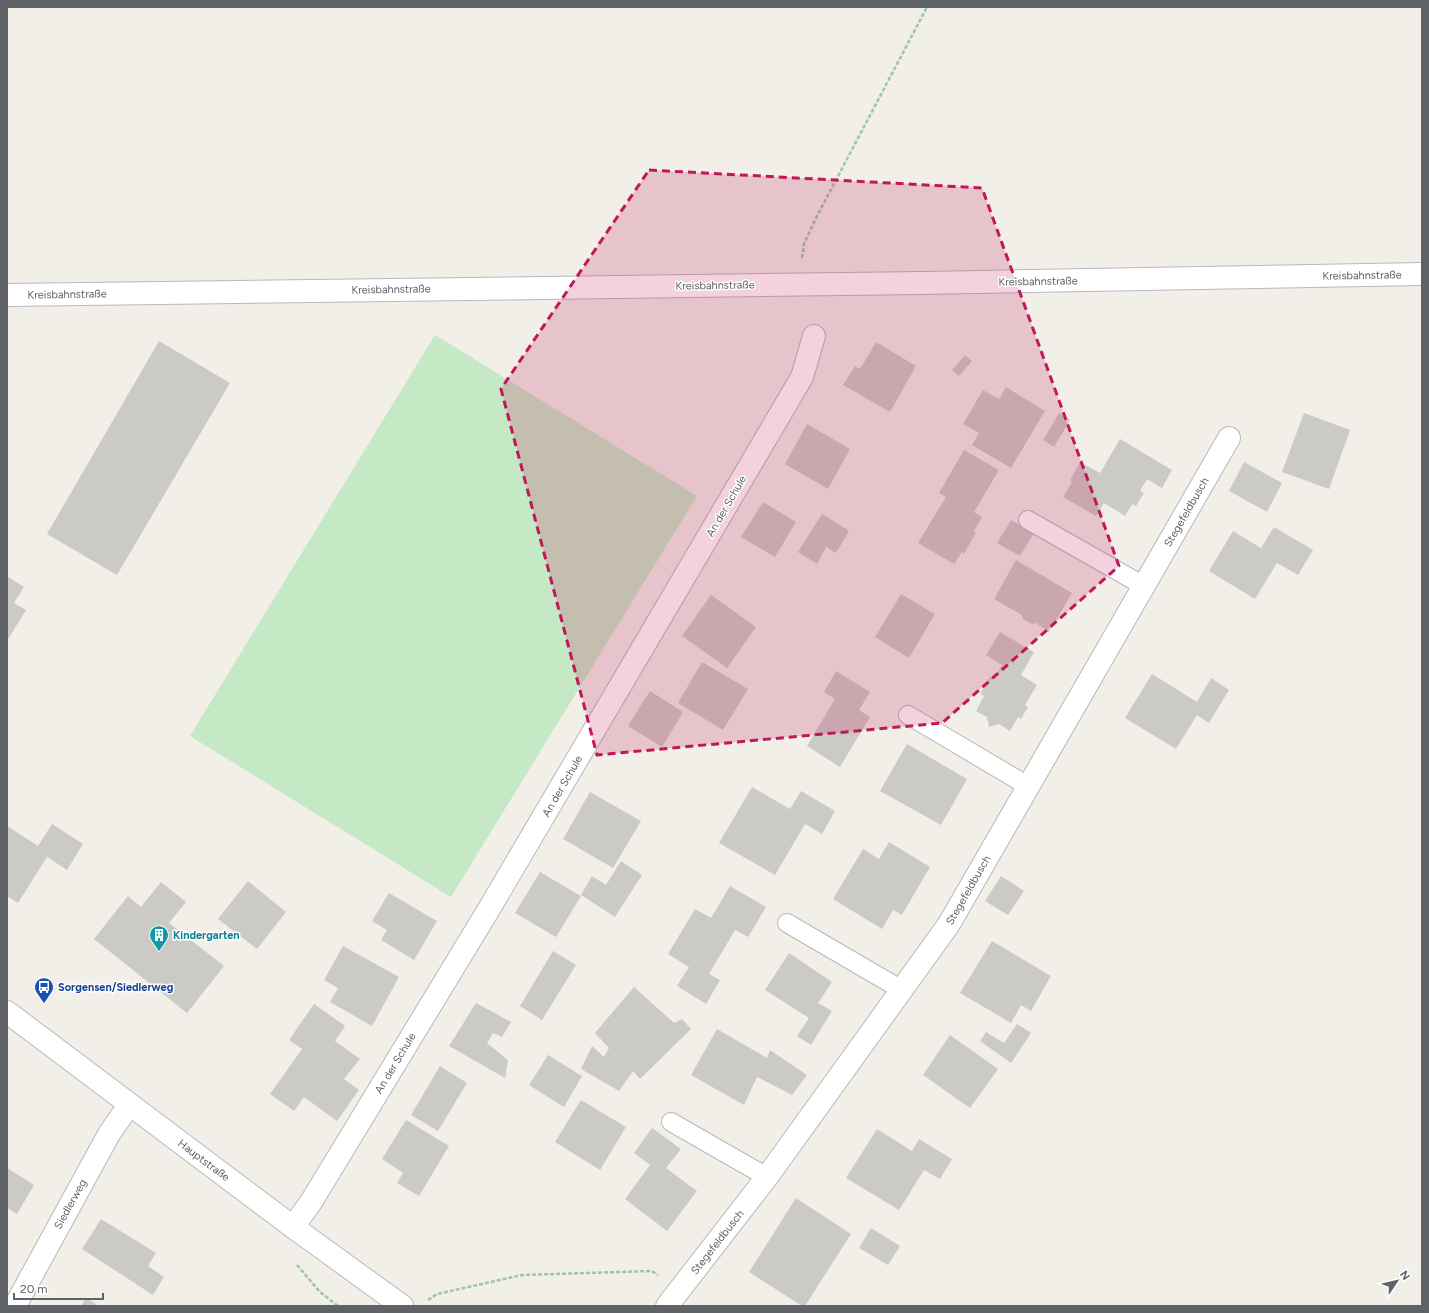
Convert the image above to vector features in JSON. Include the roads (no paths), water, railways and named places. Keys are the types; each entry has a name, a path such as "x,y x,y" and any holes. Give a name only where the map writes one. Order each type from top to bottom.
{"street":[{"name":"Kreisbahnstraße","path":"7,294 800,284 1422,274"},
{"name":"An der Schule","path":"293,1227 311,1202 485,916 802,377 814,336"},
{"name":"Stegefeldbusch","path":"667,1306 767,1177 949,924 1229,438"},
{"name":"Hauptstraße","path":"7,1012 293,1227 402,1306"},
{"name":"Siedlerweg","path":"15,1306 109,1134 130,1105"}],"lane":[{"path":"1028,520 1144,586"},
{"path":"908,715 1028,786"},
{"path":"787,923 902,990"},
{"path":"671,1122 767,1177"}],"place":[{"name":"Kindergarten","path":"159,952"},
{"name":"Sorgensen/Siedlerweg","path":"44,1004"}]}
